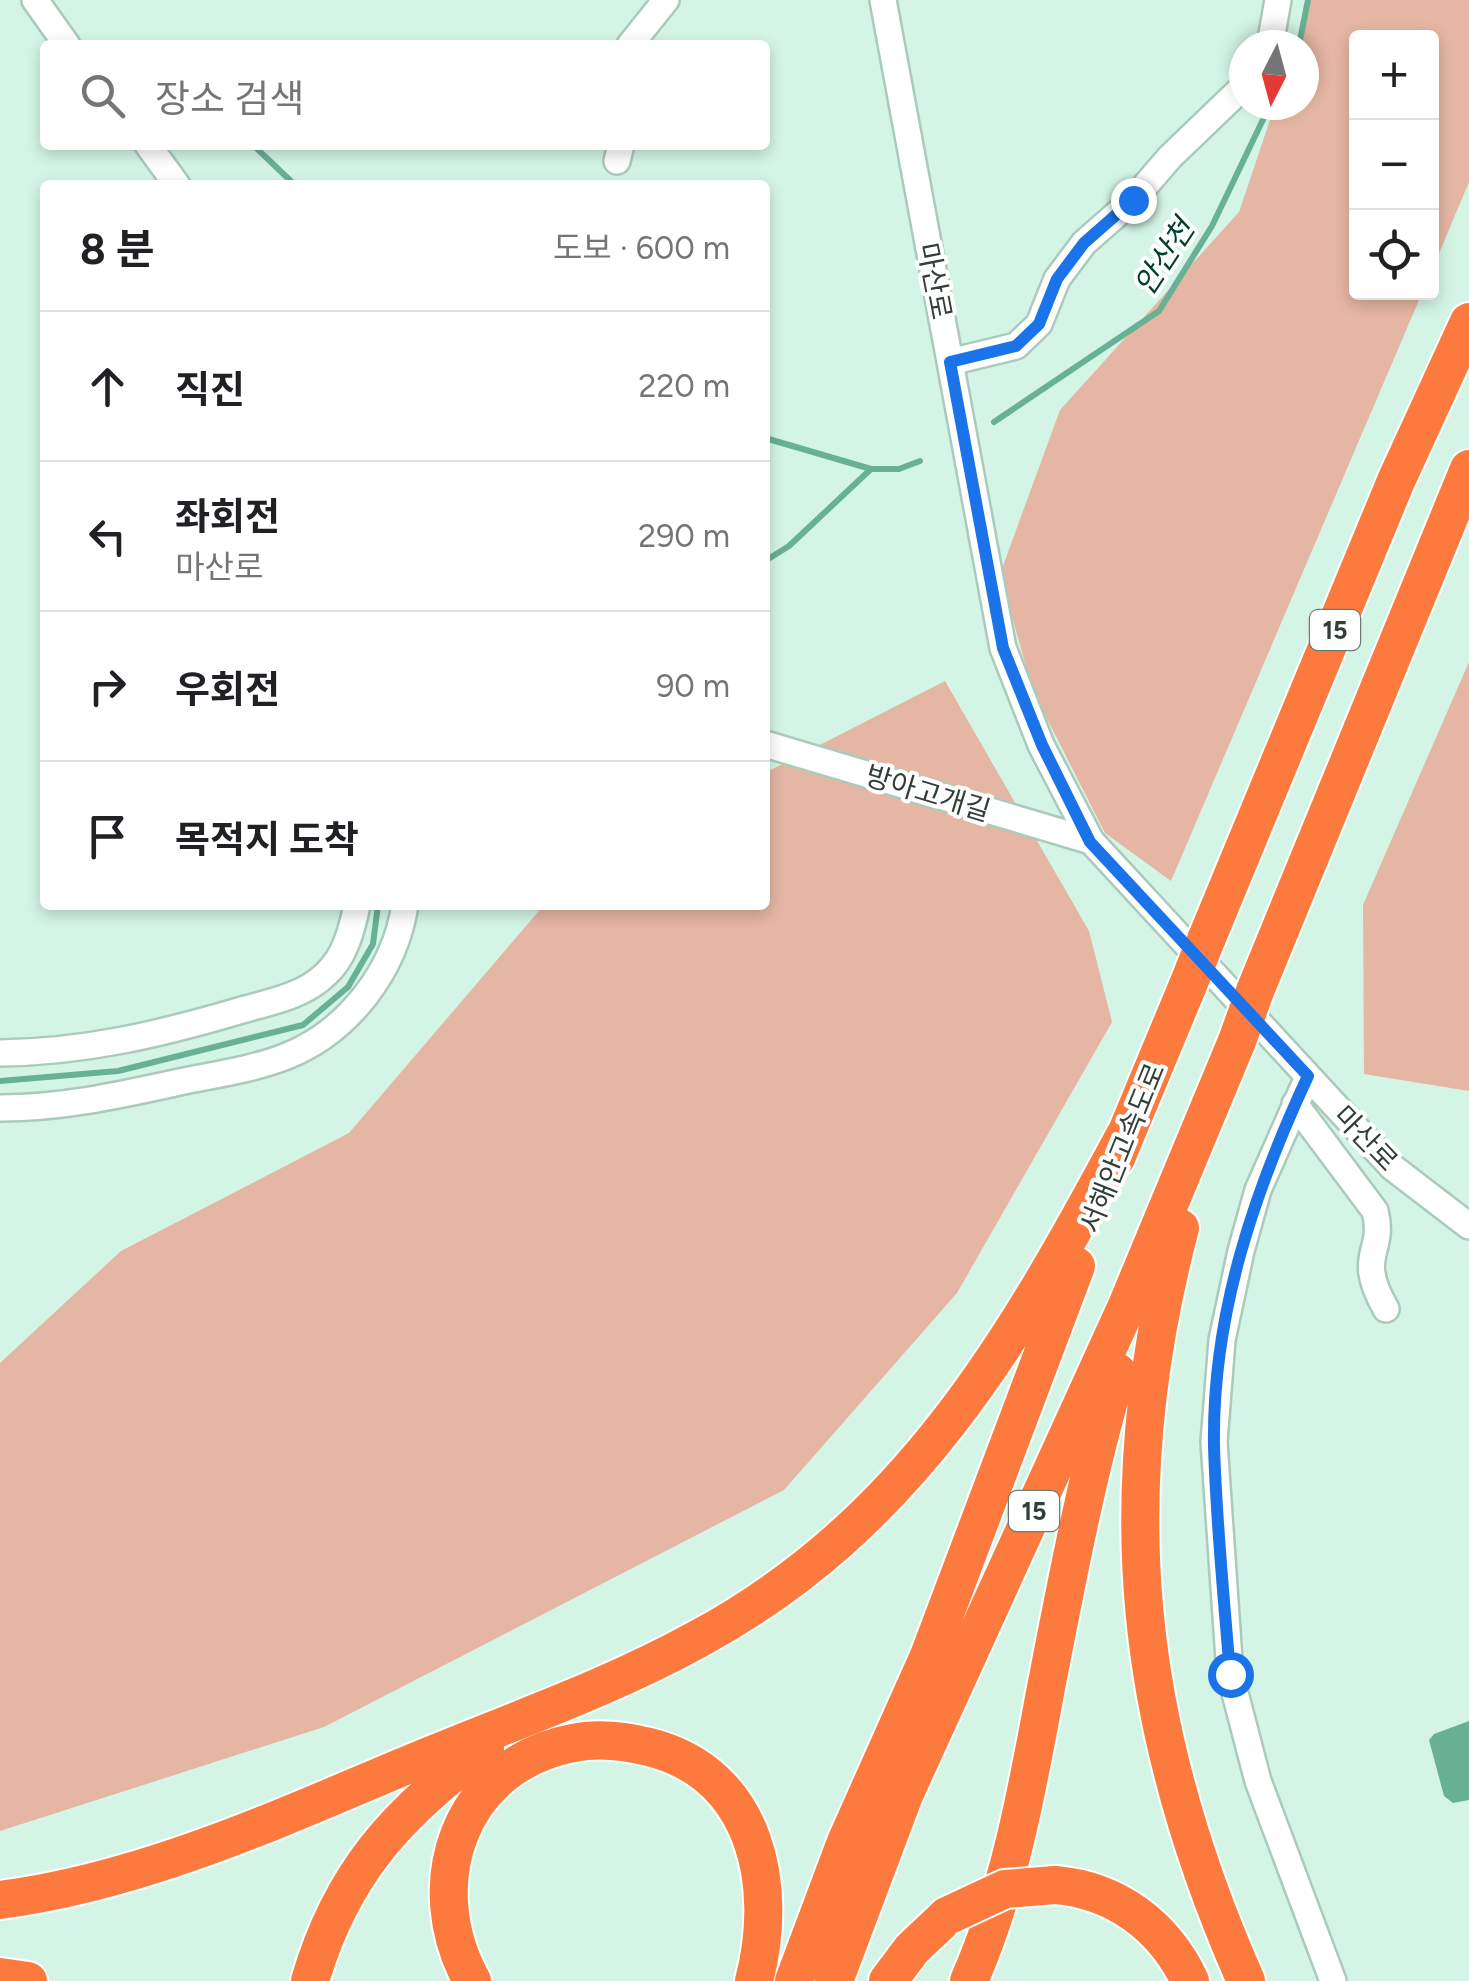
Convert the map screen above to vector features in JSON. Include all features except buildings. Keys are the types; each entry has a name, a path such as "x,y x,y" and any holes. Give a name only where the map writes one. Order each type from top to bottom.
{"highway":[{"name":"서해안고속도로","path":"794,1981 846,1842 928,1656 1124,1136 1396,481 1469,322"},
{"name":"15","path":"834,1981 904,1795 1126,1308 1469,468"},
{"path":"969,1981 986,1943 1016,1838 1079,1517 1128,1334 1237,1041"},
{"path":"1237,1041 1191,1186 1159,1310 1144,1427 1140,1544 1148,1658 1165,1751 1196,1858 1246,1981"},
{"path":"0,1900 36,1895 172,1860 697,1640 784,1586 853,1530 942,1436 986,1376 1055,1266 1124,1136"},
{"path":"310,1981 336,1910 388,1832 427,1791 535,1711"},
{"path":"472,1981 456,1950 448,1912 447,1875 456,1839 478,1802 507,1774 540,1754 589,1740 641,1745 677,1756 710,1776 734,1803 753,1837 763,1876 765,1920 754,1981"},
{"path":"888,1981 912,1950 948,1916 1005,1889 1054,1886 1096,1893 1139,1916 1171,1948 1190,1981"}],"street":[{"path":"35,0 64,40"},
{"path":"634,40 666,0"},
{"name":"마산로","path":"883,0 1003,648 1042,745 1090,842 1392,1167 1469,1226"},
{"path":"1273,30 1278,0"},
{"path":"950,362 1016,346 1039,324 1057,279 1084,243 1133,200 1170,156 1229,100"},
{"path":"152,150 173,180"},
{"name":"방아고개길","path":"770,746 1090,842"},
{"path":"0,1053 58,1052 148,1039 293,995 330,971 351,931 356,910"},
{"path":"0,1108 68,1106 259,1064 311,1044 342,1021 381,976 403,910"},
{"path":"1308,1076 1258,1190 1241,1251 1222,1340 1214,1442 1230,1674 1258,1780 1333,1981"},
{"path":"1295,1104 1375,1210 1376,1232 1368,1269 1386,1309"}],"shaded area":[{"path":"1310,0 1469,0 1469,182 1439,253 1439,30 1349,30 1349,300 1419,300 1171,881 1105,833 1033,691 1000,574 1060,410 1239,212 1270,120 1319,120 1319,30 1300,30"},
{"path":"1469,662 1469,1091 1364,1074 1363,905"},
{"path":"945,681 1089,931 1112,1022 957,1293 784,1490 324,1727 0,1831 0,1363 121,1251 349,1133 540,910 770,910 770,770"},
{"path":"1469,1721 1469,1800 1453,1803 1444,1796 1429,1740 1434,1734"}],"waterway":[{"name":"안산천","path":"1302,30 1308,0"},
{"name":"안산천","path":"994,422 1159,311 1212,226 1263,120"},
{"path":"258,150 290,180"},
{"path":"770,439 871,469"},
{"path":"770,558 789,546 871,469 899,469 920,461"},
{"path":"0,1081 118,1071 303,1025 348,987 373,944 377,910"}],"route":[{"path":"1133,200 1084,243 1057,279 1039,324 1016,346 950,362 1003,648 1042,745 1090,842 1308,1076 1258,1190 1222,1340 1214,1442 1230,1674"}]}
